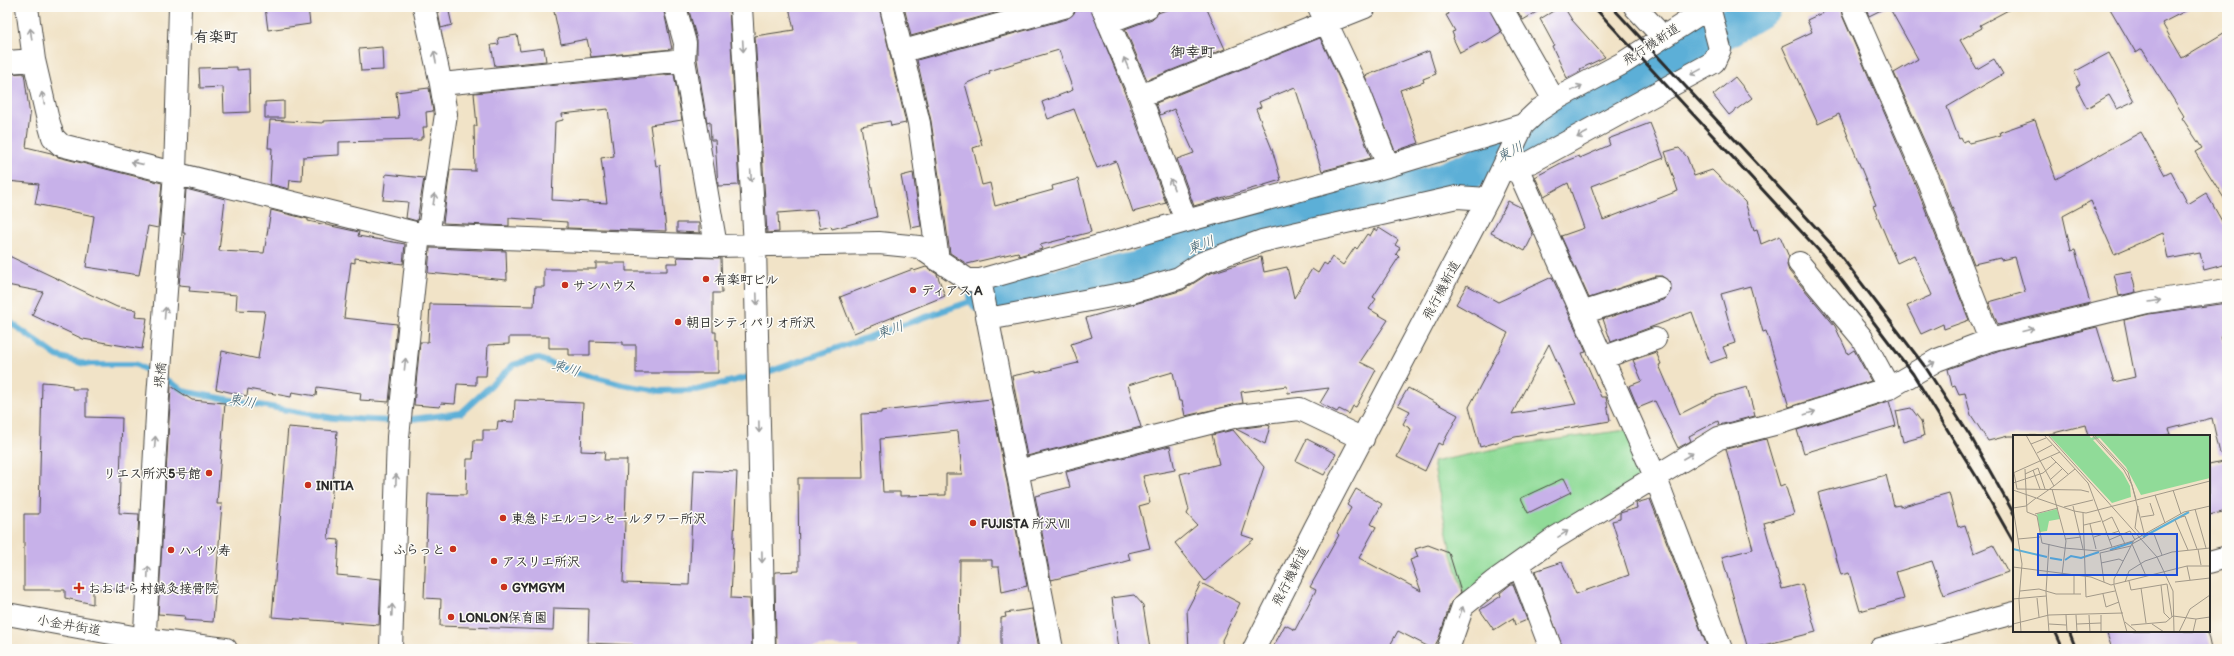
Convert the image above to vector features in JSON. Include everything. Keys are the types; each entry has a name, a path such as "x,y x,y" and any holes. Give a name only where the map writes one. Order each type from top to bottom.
{"street":[{"path":"27,7 34,60 53,137 61,145 175,172 423,235 716,246 879,243 919,248 968,280 984,298 1052,649"},
{"name":"堺橋","path":"144,644 158,397 175,172 180,7"},
{"path":"391,649 400,402 418,243 430,223 446,114 424,7"},
{"path":"675,7 685,43 684,60 716,246"},
{"path":"741,7 755,246 759,358 764,649"},
{"path":"891,7 903,51 919,123 938,260"},
{"path":"903,51 1064,7"},
{"path":"1148,7 1105,15 1140,96 1186,221"},
{"path":"1140,96 1322,15 1365,7"},
{"path":"1501,7 1554,100"},
{"path":"1635,7 1663,37"},
{"path":"1506,164 1531,162 1714,62 1719,55 1719,45 1710,9"},
{"name":"飛行機新道","path":"1254,649 1315,528 1488,199 1522,128 1539,110 1554,100 1623,63 1710,9"},
{"path":"1853,10 1928,181 1990,340"},
{"path":"1322,15 1360,94 1388,166"},
{"path":"7,62 34,60"},
{"path":"441,84 684,60"},
{"path":"984,298 1186,221 1522,128"},
{"path":"1506,164 1520,174 1602,358 1654,476 1721,649"},
{"path":"984,298 1132,292 1179,278 1202,262 1262,241 1457,197 1488,199"},
{"path":"1799,262 1862,338 1889,388"},
{"path":"1582,313 1659,288"},
{"path":"1448,649 1463,606 1555,538 1654,476 1719,438 1782,422 1889,388 1937,360 1990,340 2147,302 2227,290"},
{"path":"1602,358 1655,339"},
{"path":"1018,471 1237,416 1300,409 1363,439"},
{"path":"2210,562 2227,557"},
{"path":"1519,564 1551,649"},
{"path":"1880,649 2013,613"},
{"name":"小金井街道","path":"7,614 144,644 226,649"}],"green space":[{"path":"7,350 9,352 8,416 7,416"},
{"path":"1627,430 1649,472 1464,595 1450,548 1433,462 1515,445"}],"building":[{"path":"265,7 308,7 310,24 268,30"},
{"path":"437,7 448,7 452,25 441,28"},
{"path":"553,7 663,7 672,49 591,57 587,39 561,44"},
{"path":"688,7 729,7 739,185 718,186 715,140 711,140 710,122 707,123 697,59 697,40"},
{"path":"789,7 879,7 906,123 891,126 890,121 861,126 877,217 832,229 831,226 820,229 816,210 778,213 779,232 767,233 755,36 794,30"},
{"path":"904,7 1017,7 911,36"},
{"path":"1090,7 1128,101 1166,203 1133,212 1116,161 1097,168 1074,109 1048,119 1042,102 1073,90 1059,50 989,71 990,73 965,84 982,145 973,148 982,185 990,183 995,206 1053,190 1052,186 1078,179 1091,232 1040,245 1042,249 1019,256 1018,252 967,264 950,253 931,121 917,60 1067,19 1076,11"},
{"path":"1174,7 1206,7 1225,49 1147,80 1125,29 1152,19 1158,13"},
{"path":"1446,7 1489,7 1501,32 1482,44 1481,42 1460,53 1453,38 1452,32 1455,31 1446,15 1449,14"},
{"path":"1515,7 1545,7 1523,20"},
{"path":"1560,7 1564,7 1572,20 1605,57 1580,69 1581,71 1567,78 1552,46 1554,45 1540,19"},
{"path":"1835,7 1841,7 1842,15 1916,186 1969,320 1944,329 1943,324 1921,334 1907,306 1932,295 1914,255 1897,263 1873,206 1876,205 1839,114 1818,124 1782,46 1812,32 1807,20"},
{"path":"1865,7 1887,7 1869,16"},
{"path":"1889,7 2014,7 1980,25 1982,28 1960,40 1977,69 1994,59 2003,74 1947,107 1959,139 1961,138 1963,142 1968,140 1969,143 2001,135 2000,132 2035,120 2056,179 2141,132 2165,175 2171,172 2188,204 2206,193 2227,230 2227,264 2204,270 2200,253 2168,259 2163,233 2114,254 2091,201 2063,216 2071,251 2075,250 2090,303 1998,325 1989,302 2025,292 2015,257 2001,260 2000,258 1974,264 1940,176 1894,73 1918,59"},
{"path":"2109,7 2193,7 2162,23 2182,58 2227,31 2227,203 2195,152 2202,148 2182,118 2184,116 2142,49 2136,53"},
{"path":"517,35 520,51 544,48 546,61 495,66 491,45 499,44 498,38"},
{"path":"1320,38 1349,99 1371,158 1322,171 1295,87 1259,102 1261,107 1256,109 1272,149 1281,180 1194,206 1177,159 1194,153 1174,109 1160,115 1156,103"},
{"path":"382,47 383,70 361,71 359,49"},
{"path":"1429,51 1436,74 1423,79 1424,82 1400,90 1419,143 1395,151 1365,76"},
{"path":"2109,53 2134,101 2117,109 2109,95 2087,108 2076,87 2080,84 2074,72"},
{"path":"237,67 237,70 249,69 250,112 224,113 223,87 200,88 199,68"},
{"path":"24,73 30,116 26,147 51,153 58,157 162,183 158,228 148,226 139,275 86,267 94,216 35,204 39,184 7,181 7,74"},
{"path":"674,74 682,120 650,125 656,166 660,165 666,231 567,228 567,222 509,218 509,226 443,223 450,170 475,171 474,126 477,126 474,93","holes":["608,109 614,156 601,158 607,203 552,200 555,122 563,120 562,114"]},
{"path":"1735,77 1752,98 1729,115 1713,95"},
{"path":"429,88 433,111 426,112 427,127 423,127 424,137 421,137 421,140 339,142 339,155 303,157 302,181 290,180 289,189 270,184 272,148 268,148 270,120 323,123 323,121 399,118 396,92"},
{"path":"284,101 284,118 265,118 265,102"},
{"path":"1650,123 1664,158 1591,186 1603,220 1678,191 1665,152 1679,148 1687,157 1694,176 1712,170 1745,202 1754,230 1757,229 1761,244 1780,236 1789,257 1787,265 1789,271 1835,326 1848,354 1854,350 1871,381 1789,407 1766,331 1763,332 1750,286 1721,294 1735,343 1723,347 1727,357 1710,363 1692,312 1611,342 1603,319 1663,300 1671,291 1671,284 1662,276 1656,276 1589,298 1561,236 1584,228 1568,183 1544,196 1535,177 1561,163 1579,156 1580,158 1610,145 1608,139"},
{"path":"913,173 921,226 911,228 901,176"},
{"path":"386,174 424,178 417,221 406,218 408,202 383,200"},
{"path":"186,189 225,199 219,251 264,253 271,210 308,219 308,221 359,232 358,236 405,244 403,264 355,258 355,263 351,262 344,318 397,324 389,402 360,400 361,393 317,387 316,396 292,392 291,397 248,389 247,396 216,389 222,351 258,359 265,311 236,310 237,295 189,291 190,286 179,285 185,233 183,233"},
{"path":"1508,201 1522,208 1533,235 1525,251 1491,233"},
{"path":"677,223 699,223 699,232 701,233 677,232"},
{"path":"1379,228 1398,240 1395,245 1400,248 1396,254 1399,257 1373,297 1376,299 1369,309 1388,320 1360,362 1376,370 1356,407 1353,406 1349,414 1339,409 1337,412 1320,403 1329,388 1288,393 1287,386 1241,392 1243,403 1185,416 1182,401 1179,401 1173,372 1128,385 1141,427 1027,456 1012,376 1036,371 1036,373 1078,363 1071,344 1092,337 1086,318 1183,290 1208,274 1261,257 1264,272 1287,267 1294,298 1312,269 1318,273 1324,263 1327,265 1332,257 1343,265 1355,247 1357,249 1367,234 1370,236 1374,229 1377,231"},
{"path":"430,248 506,251 507,280 428,273"},
{"path":"7,255 117,307 136,310 135,317 147,318 142,349 83,339 32,315 43,292 7,285"},
{"path":"677,257 721,258 722,293 713,293 713,332 716,332 716,340 718,340 718,373 636,373 636,345 623,345 623,342 590,341 590,355 569,355 569,348 549,348 549,337 509,337 509,344 488,345 486,376 476,376 476,385 457,384 455,404 441,403 440,407 414,405 420,342 428,342 430,304 534,306 535,287 544,287 544,269 596,269 596,263 626,263 626,271 667,271 667,263 678,263"},
{"path":"926,267 937,274 945,296 854,333 840,297 913,269 914,271"},
{"path":"2131,271 2136,292 2119,296 2114,274"},
{"path":"1552,277 1586,352 1582,353 1601,397 1606,397 1610,421 1515,437 1480,447 1469,407 1508,333 1456,304 1467,285 1498,302","holes":["1549,344 1576,404 1512,414"]},
{"path":"2227,303 2227,334 2221,336 2227,361 2227,453 2220,454 2212,418 2169,429 2171,434 2166,435 2088,435 2085,425 2046,435 2013,435 1988,441 1971,415 1965,393 1959,394 1955,385 1952,386 1948,369 2000,350 2097,327 2114,382 2135,377 2124,320 2149,314"},
{"path":"1656,352 1661,364 1659,365 1680,414 1712,397 1747,387 1755,416 1719,425 1718,421 1689,436 1691,441 1678,448 1655,401 1638,408 1629,386 1642,381 1633,360"},
{"path":"42,382 72,386 72,389 86,389 86,417 122,418 119,513 139,514 135,589 93,589 93,604 65,598 65,590 24,590 24,514 39,514"},
{"path":"171,386 192,400 225,403 217,504 222,504 213,622 184,620 185,616 158,614"},
{"path":"1408,388 1458,415 1442,445 1438,443 1425,471 1397,457 1411,429 1403,424 1410,411 1398,405"},
{"path":"991,399 1027,586 1002,592 999,567 992,567 992,560 960,560 959,649 859,649 859,646 791,646 791,649 776,649 775,572 799,571 798,478 863,478 861,414 881,413 881,411","holes":["958,431 962,474 946,474 946,495 900,496 900,492 883,492 880,439"]},
{"path":"515,400 583,403 581,451 605,452 604,460 627,460 623,583 689,585 694,470 737,472 731,598 750,599 752,649 632,649 633,645 588,643 589,609 554,608 553,630 440,626 441,599 424,598 428,494 466,495 467,459 473,459 474,440 483,440 483,430 497,430 498,421 514,422"},
{"path":"1889,401 1896,426 1804,453 1797,430"},
{"path":"1911,408 1921,421 1924,436 1903,442 1896,411"},
{"path":"1267,425 1270,426 1265,444 1236,429"},
{"name":"INITIA","path":"288,427 337,431 328,539 339,540 337,575 381,579 379,625 272,617"},
{"path":"1233,430 1264,467 1242,535 1254,539 1205,581 1175,543 1197,525 1187,514 1189,510 1180,474 1219,464 1212,435"},
{"path":"1307,439 1336,454 1324,475 1296,461"},
{"path":"1766,439 1780,486 1785,484 1794,514 1764,523 1782,589 1802,584 1816,632 1748,649 1722,557 1753,549 1726,449"},
{"path":"1170,446 1175,470 1143,476 1150,503 1139,506 1150,548 1128,553 1130,560 1051,580 1035,496 1070,487 1066,472"},
{"path":"2227,461 2227,511 2210,515 2210,465"},
{"path":"1886,475 1894,506 1900,505 1900,507 1949,493 1958,527 1965,525 1974,553 1993,545 2008,572 1944,595 1932,561 1896,572 1904,599 1860,611 1849,573 1841,575 1818,493"},
{"path":"1564,478 1571,492 1528,513 1521,498"},
{"path":"1356,489 1382,504 1371,524 1376,527 1359,558 1421,591 1410,560 1418,557 1415,549 1428,545 1449,553 1461,592 1451,602 1439,638 1433,649 1398,631 1388,649 1272,649 1285,625 1295,630 1316,590 1310,587 1339,535 1337,533 1351,508 1347,505"},
{"path":"1650,499 1708,649 1563,649 1535,571 1562,562 1576,594 1629,575 1612,521 1620,519 1620,513 1637,508 1636,503"},
{"path":"1201,583 1240,603 1222,640 1223,649 1189,649 1187,610"},
{"path":"1513,584 1527,620 1515,625 1513,618 1494,630 1480,610 1501,596 1500,593"},
{"path":"1134,595 1143,605 1150,649 1119,649 1112,598"},
{"path":"1032,609 1039,649 1001,649 1001,618 1006,617 1005,613"},
{"path":"2106,632 2207,632 2211,649 2112,649"}],"waterway":[{"name":"東川","path":"986,296 1035,292 1139,270 1212,240 1321,209 1433,185 1469,171 1553,131 1763,7"},
{"name":"東川","path":"404,420 461,413 513,365 537,358 574,372 623,385 660,391 697,390 768,372 980,298"},
{"name":"東川","path":"7,320 57,356 85,364 135,364 156,375"},
{"name":"東川","path":"164,379 187,392 333,418 395,421"}],"railway":[{"path":"1594,7 1821,253 1913,374 1976,476 2013,541"},
{"path":"1612,7 1834,247 1926,368 1972,439 2013,512"},
{"path":"2055,632 2063,649"},
{"path":"2069,632 2076,649"}],"place":[{"name":"有楽町ビル","path":"706,279"},
{"name":"サンハウス","path":"565,285"},
{"name":"ディアス A","path":"913,290"},
{"name":"朝日シティパリオ所沢","path":"678,322"},
{"name":"リエス所沢5号館","path":"209,473"},
{"name":"INITIA","path":"308,485"},
{"name":"東急ドエルコンセールタワー所沢","path":"503,518"},
{"name":"FUJISTA 所沢Ⅶ","path":"973,523"},
{"name":"ふらっと","path":"453,549"},
{"name":"ハイツ寿","path":"171,550"},
{"name":"アスリエ所沢","path":"494,561"},
{"name":"GYMGYM","path":"504,587"},
{"name":"おおはら村鍼灸接骨院","path":"79,588"},
{"name":"LONLON保育園","path":"451,617"}],"district":[{"name":"有楽町","path":"216,37"},
{"name":"御幸町","path":"1193,52"}]}
